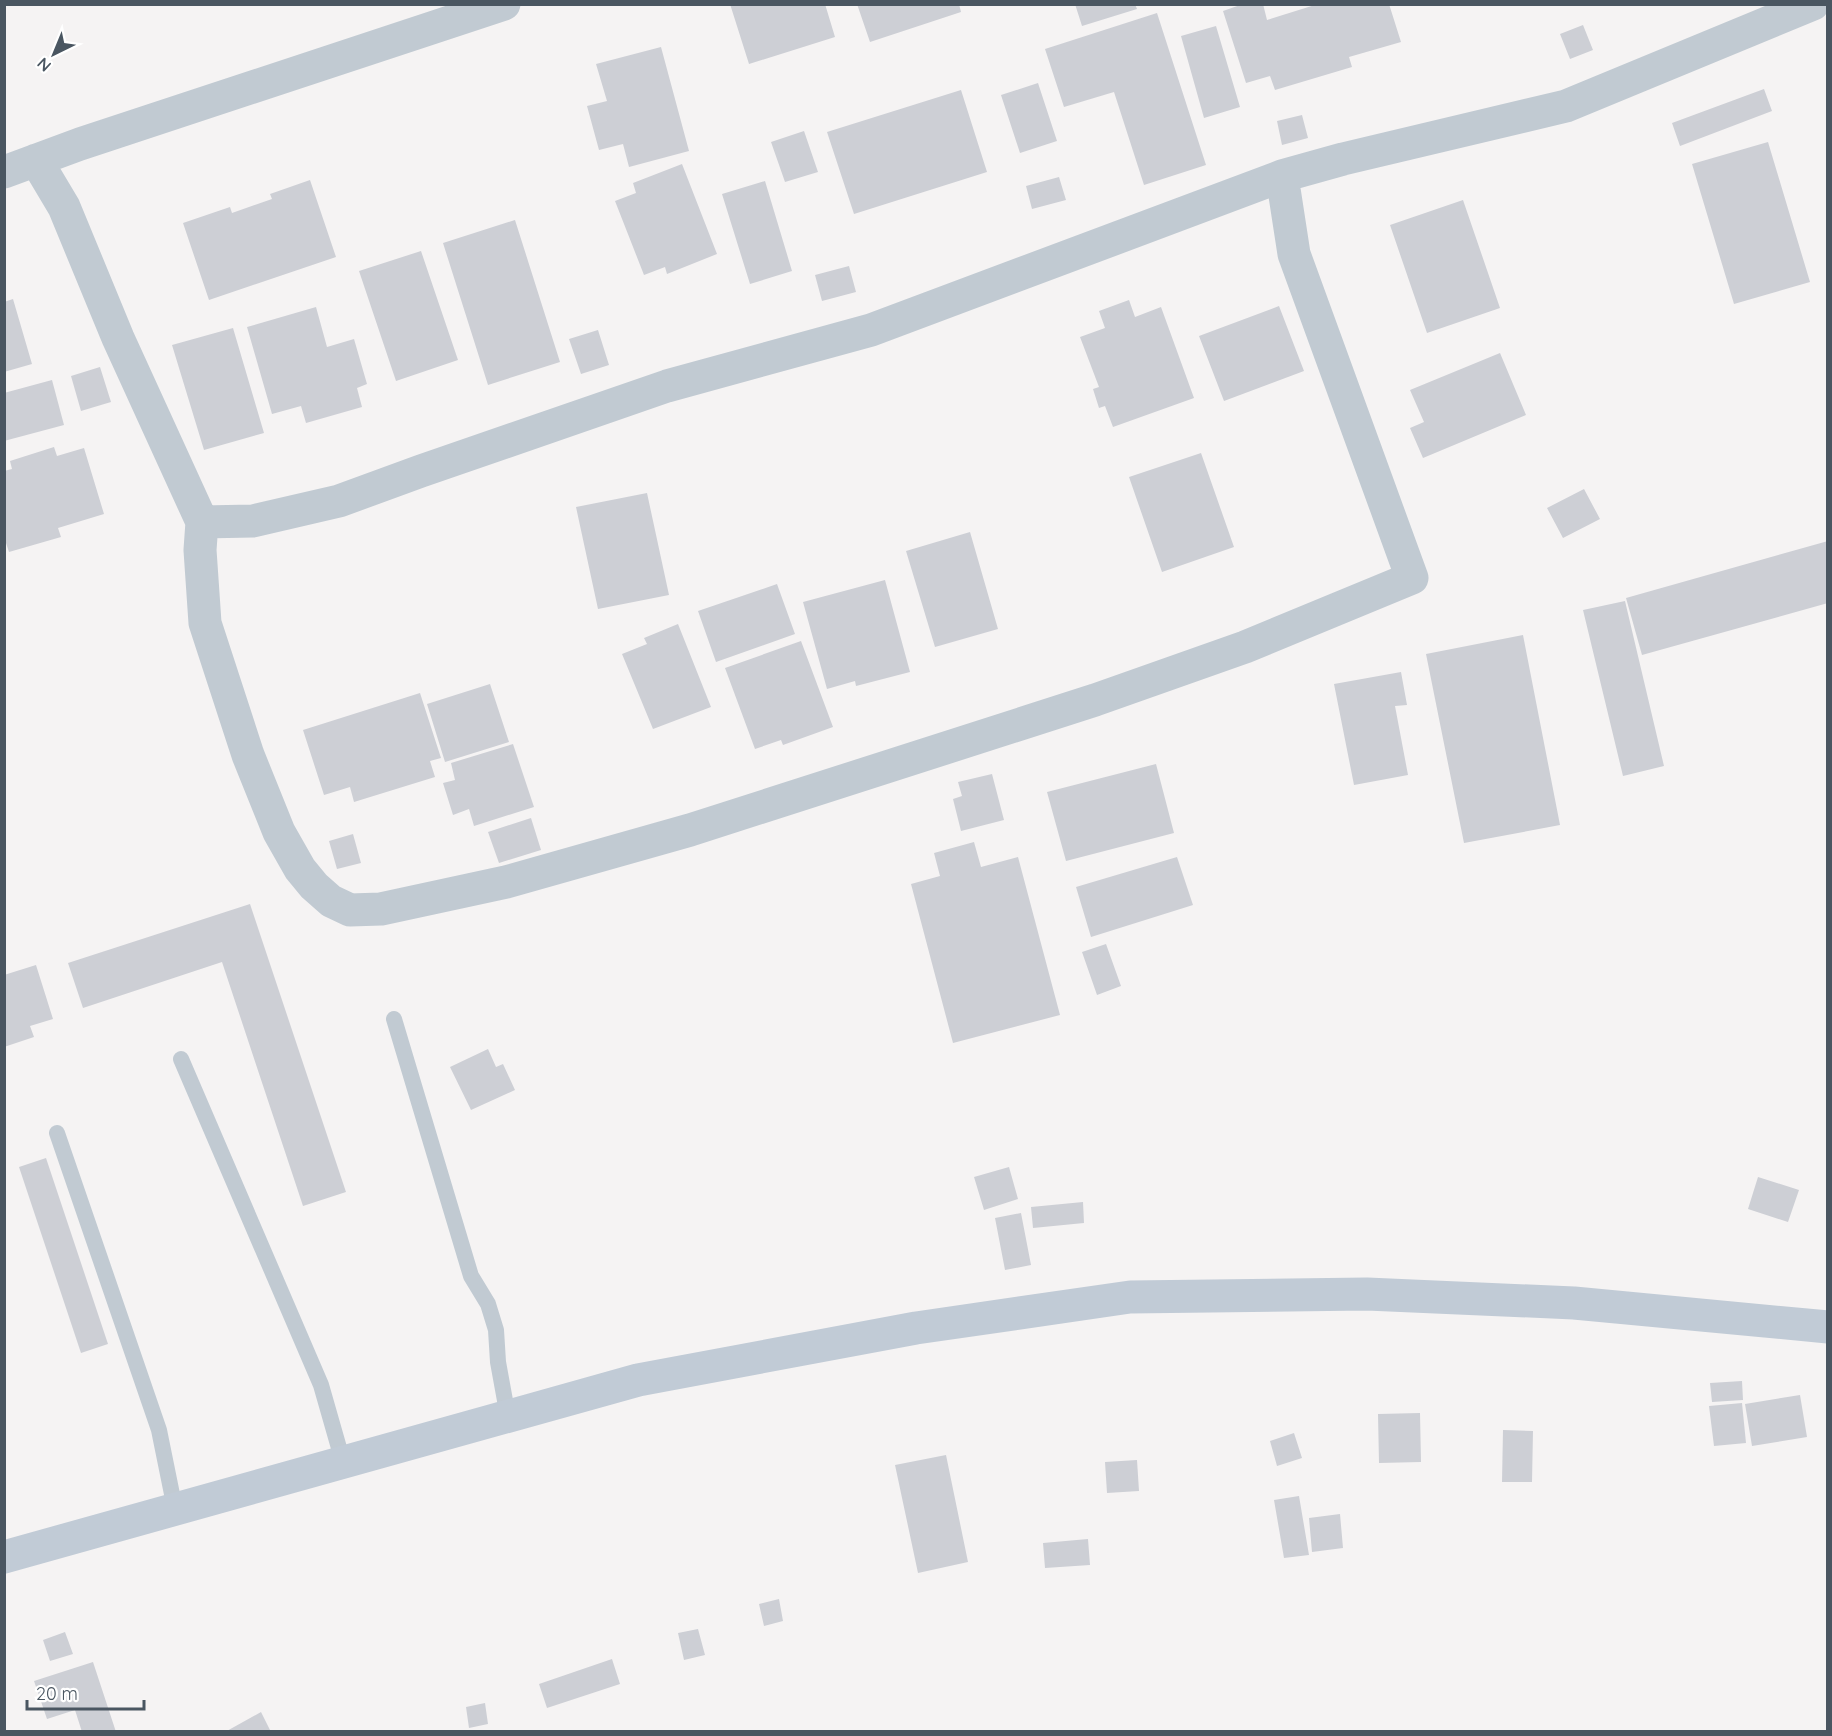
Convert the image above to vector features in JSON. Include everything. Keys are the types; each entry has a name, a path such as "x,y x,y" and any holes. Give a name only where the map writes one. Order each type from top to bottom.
{"main road":[{"path":"4,1557 638,1380 916,1328 1130,1296 1378,1294 1574,1304 1827,1327"}],"street":[{"path":"4,172 504,4"},
{"path":"202,522 253,521 339,501 668,386 871,330 1282,176 1343,159 1566,106 1813,4"},
{"path":"36,160 64,207 118,338 202,522 200,550 205,623 248,755 279,832 300,869 314,886 331,901 350,910 381,909 506,882 690,830 1095,700 1245,647 1412,578 1294,254 1282,176"}],"lane":[{"path":"394,1019 471,1276 488,1304 496,1330 498,1362 507,1416"},
{"path":"181,1059 321,1385 344,1462"},
{"path":"57,1133 159,1430 175,1509"}],"building":[{"path":"730,4 825,4 835,37 749,64"},
{"path":"857,4 959,4 961,12 870,42"},
{"path":"1075,4 1135,4 1137,9 1082,26"},
{"path":"1243,4 1263,4 1267,20 1318,4 1389,4 1401,42 1349,57 1352,67 1275,90 1270,76 1246,83 1223,11"},
{"path":"1157,13 1206,165 1144,185 1114,92 1064,107 1045,49"},
{"path":"1583,25 1593,50 1570,59 1560,34"},
{"path":"1216,26 1240,107 1204,118 1181,36"},
{"path":"661,47 689,151 629,167 623,144 599,150 587,106 607,101 596,64"},
{"path":"1038,83 1057,141 1020,153 1001,95"},
{"path":"1764,89 1772,111 1680,146 1672,123"},
{"path":"961,90 987,172 854,214 827,132"},
{"path":"1302,115 1308,138 1282,145 1277,121"},
{"path":"804,131 818,172 785,182 771,142"},
{"path":"1768,142 1810,282 1734,304 1692,164"},
{"path":"682,164 717,254 667,274 665,267 644,275 615,201 636,193 633,183"},
{"path":"1059,177 1066,200 1032,209 1026,186"},
{"path":"310,180 336,257 209,300 183,223 230,207 232,213 272,199 270,194"},
{"path":"765,181 792,271 750,284 722,194"},
{"path":"1463,200 1500,308 1427,333 1390,225"},
{"path":"515,220 560,362 488,385 443,243"},
{"path":"421,251 458,360 396,381 359,271"},
{"path":"849,266 856,292 822,301 815,275"},
{"path":"13,299 32,364 4,372 4,302"},
{"path":"1129,300 1135,317 1161,307 1194,398 1113,427 1105,406 1099,408 1093,389 1099,387 1080,337 1105,328 1099,311"},
{"path":"1279,306 1304,371 1224,401 1199,336"},
{"path":"316,307 327,347 354,339 367,384 357,388 362,407 306,423 301,406 272,414 247,327"},
{"path":"233,328 264,433 204,450 172,345"},
{"path":"598,330 609,365 581,374 569,339"},
{"path":"1500,353 1526,415 1423,458 1410,428 1424,422 1410,390"},
{"path":"100,367 111,402 81,411 71,376"},
{"path":"52,380 64,425 4,441 4,393"},
{"path":"54,447 57,456 84,448 104,514 58,528 61,537 9,552 6,543 4,544 4,471 12,469 10,461"},
{"path":"1201,453 1234,547 1162,572 1129,477"},
{"path":"1584,489 1600,519 1563,538 1547,508"},
{"path":"647,493 669,595 598,609 576,507"},
{"path":"970,532 998,629 935,647 906,551"},
{"path":"1828,541 1828,603 1642,655 1626,598"},
{"path":"885,580 910,672 856,686 855,681 827,689 803,602"},
{"path":"777,584 795,634 716,662 698,611"},
{"path":"1625,601 1664,766 1623,776 1583,610"},
{"path":"678,624 711,707 653,729 622,654 647,644 644,638"},
{"path":"1523,635 1560,825 1464,843 1426,654"},
{"path":"801,641 833,727 783,745 781,740 755,749 725,668"},
{"path":"1401,672 1407,705 1395,706 1408,775 1354,785 1334,684"},
{"path":"490,684 509,742 445,762 427,704"},
{"path":"420,693 441,758 430,761 435,777 354,802 350,787 324,795 303,730"},
{"path":"513,744 534,807 474,826 469,809 453,815 443,783 455,780 451,763"},
{"path":"1156,764 1174,833 1066,861 1047,792"},
{"path":"992,774 1004,820 961,831 953,799 962,796 958,782"},
{"path":"531,818 541,850 499,863 488,832"},
{"path":"353,834 361,863 337,869 329,841"},
{"path":"974,842 981,867 1018,857 1060,1015 953,1043 911,884 940,876 934,853"},
{"path":"1177,857 1193,905 1091,937 1076,887"},
{"path":"250,904 346,1192 303,1206 222,962 83,1008 68,963"},
{"path":"1106,944 1121,986 1097,995 1082,952"},
{"path":"36,965 53,1019 30,1026 34,1037 4,1047 4,975"},
{"path":"488,1049 496,1067 503,1064 515,1090 471,1110 450,1067"},
{"path":"46,1158 108,1344 81,1353 19,1167"},
{"path":"1009,1167 1018,1199 984,1210 974,1177"},
{"path":"1758,1177 1799,1190 1788,1222 1748,1209"},
{"path":"1083,1202 1084,1223 1033,1228 1031,1207"},
{"path":"1021,1213 1031,1265 1005,1270 995,1218"},
{"path":"1742,1381 1743,1400 1712,1402 1710,1383"},
{"path":"1800,1395 1807,1437 1752,1446 1745,1404"},
{"path":"1742,1403 1746,1443 1714,1446 1709,1406"},
{"path":"1420,1413 1421,1462 1379,1463 1378,1414"},
{"path":"1503,1430 1533,1431 1532,1482 1502,1482"},
{"path":"1294,1433 1302,1458 1277,1466 1270,1441"},
{"path":"946,1455 968,1562 918,1573 895,1465"},
{"path":"1137,1460 1139,1491 1107,1493 1105,1462"},
{"path":"1299,1496 1309,1555 1284,1558 1274,1500"},
{"path":"1340,1514 1343,1548 1312,1552 1309,1518"},
{"path":"1088,1539 1090,1565 1045,1568 1043,1543"},
{"path":"779,1599 783,1621 764,1626 759,1604"},
{"path":"698,1629 705,1655 684,1660 678,1633"},
{"path":"65,1632 73,1654 50,1661 43,1640"},
{"path":"612,1659 620,1684 547,1708 539,1684"},
{"path":"93,1662 116,1732 82,1732 75,1710 47,1719 34,1681"},
{"path":"485,1703 488,1724 469,1728 466,1707"},
{"path":"261,1712 271,1732 225,1732"}]}
